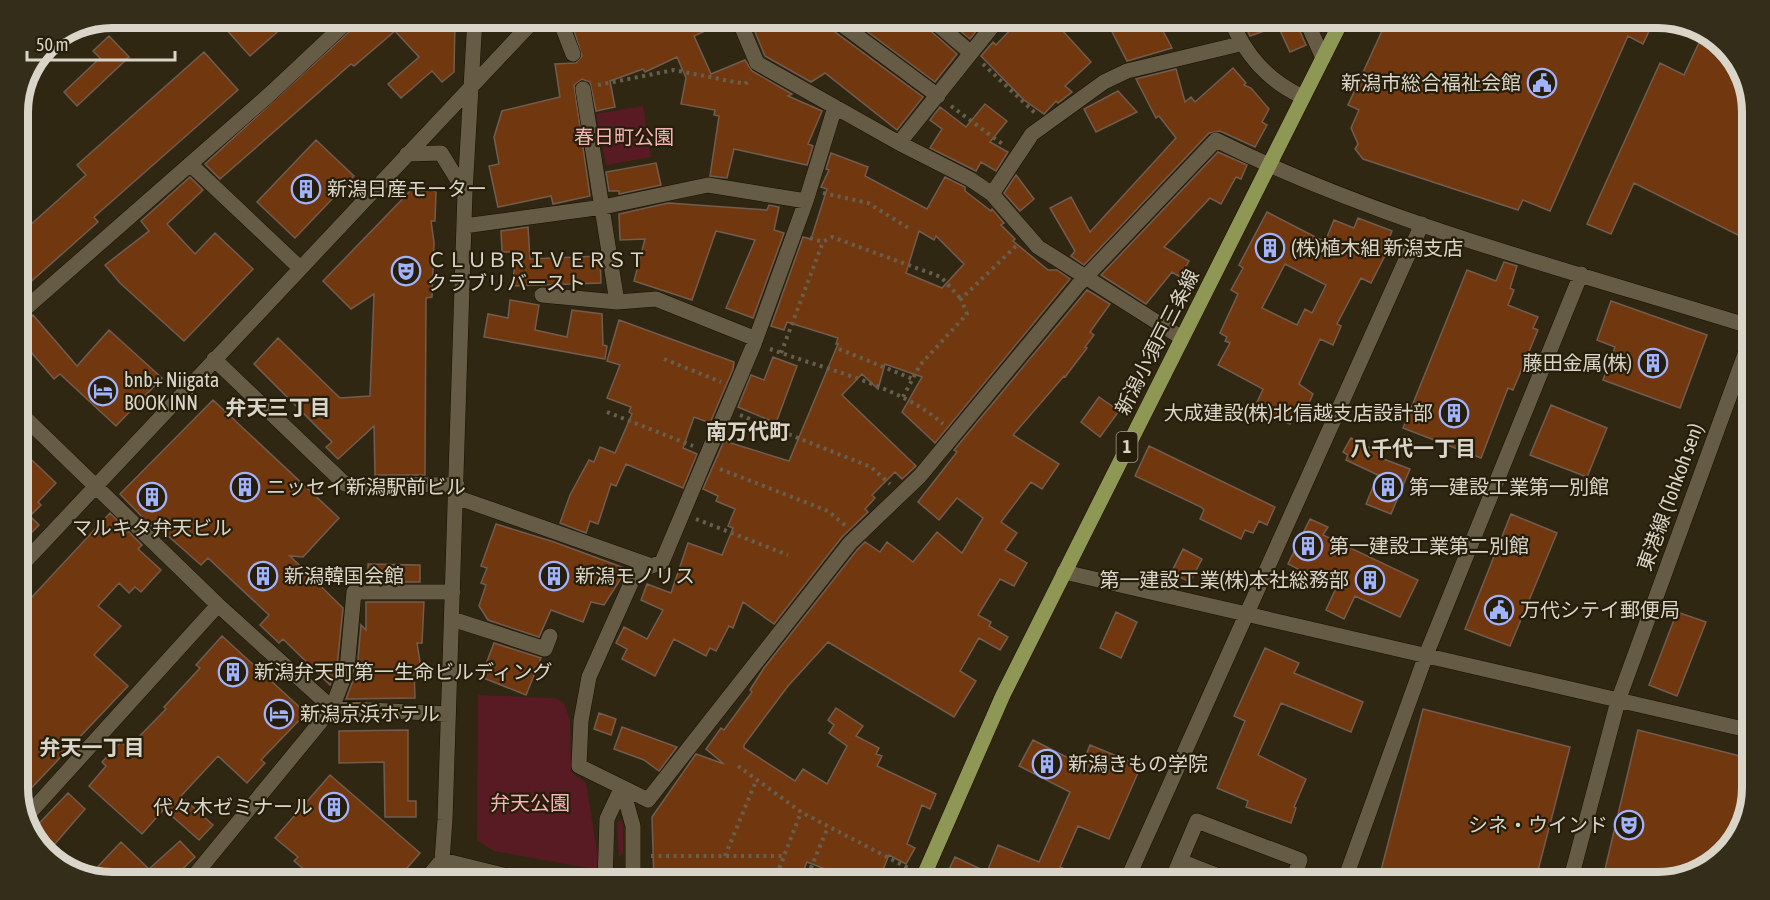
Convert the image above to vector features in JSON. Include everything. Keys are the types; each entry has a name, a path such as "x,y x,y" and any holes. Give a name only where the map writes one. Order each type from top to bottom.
{"main road":[{"name":"新潟小須戸三条線","path":"926,872 1003,695 1339,28"}],"street":[{"path":"29,305 340,28"},
{"path":"432,872 442,860 457,491 465,192 474,28"},
{"path":"29,557 527,28"},
{"path":"563,28 573,54"},
{"path":"742,28 757,63 899,143 970,179 992,194 1038,247 1182,338"},
{"path":"846,28 938,96"},
{"path":"942,28 971,53"},
{"path":"899,143 991,28"},
{"path":"1234,28 1240,44 1279,85 1303,97"},
{"path":"1310,28 1323,58"},
{"path":"992,194 1032,134 1104,82 1127,71 1240,44"},
{"path":"583,88 617,302"},
{"path":"835,107 807,196 755,341 662,562 636,572 589,677 581,721 579,766 648,800 858,536 902,494 955,435 1085,277 1216,140 1268,166 1422,224 1741,324"},
{"path":"407,154 441,153 465,192"},
{"path":"190,164 300,268"},
{"path":"464,226 603,207 708,185 807,196"},
{"path":"1130,872 1422,224"},
{"path":"1348,872 1426,655 1581,274"},
{"path":"542,294 617,302 656,299 755,341"},
{"path":"214,359 345,484 457,491 652,566"},
{"name":"東港線 (Tohkoh sen)","path":"1573,872 1618,701 1741,364"},
{"path":"29,422 218,605 332,708 448,714"},
{"path":"1064,572 1742,729"},
{"path":"197,872 332,708 347,669 354,592 453,592"},
{"path":"32,810 218,605"},
{"path":"452,619 545,649 550,636"},
{"path":"605,872 607,819 622,787"},
{"path":"622,787 633,826 633,872"},
{"path":"1175,872 1197,821 1300,861 1296,872"},
{"path":"442,860 491,872"},
{"path":"1180,861 1208,872"}],"path":[{"path":"971,53 1046,123"},
{"path":"583,88 674,70 745,84 767,69"},
{"path":"938,96 977,127 1019,154"},
{"path":"807,196 868,202 910,229"},
{"path":"794,233 823,242"},
{"path":"961,299 1028,235"},
{"path":"780,353 823,242 832,237 941,277 961,299 967,314 920,365 903,397"},
{"path":"755,341 780,353 903,397 925,408 955,435"},
{"path":"839,349 913,379"},
{"path":"664,360 735,388"},
{"path":"726,409 870,467 902,494"},
{"path":"607,412 828,511 858,536"},
{"path":"682,513 788,555"},
{"path":"738,766 801,812 910,872"},
{"path":"725,856 756,781"},
{"path":"778,872 801,812"},
{"path":"809,872 828,827"},
{"path":"651,856 784,856"}],"green space":[{"name":"春日町公園","path":"643,106 651,157 606,165 596,114"},
{"name":"弁天公園","path":"478,695 554,698 564,703 570,721 571,772 586,783 600,870 494,851 477,840"},
{"path":"621,820 623,853 619,857 617,823"}],"building":[{"path":"225,28 282,28 250,56"},
{"path":"353,28 455,28 454,72 442,82 432,71 401,98 388,84 419,57 395,31 354,66 351,64 220,179 205,164"},
{"path":"573,28 712,28 694,36 711,74 745,60 752,71 792,94 788,96 822,111 808,144 813,146 807,165 734,149 727,178 710,176 719,116 714,115 715,110 681,104 686,78 677,57 645,72 643,69 610,81 615,107 596,111 590,82 582,79 574,85 590,196 553,204 551,196 498,207 489,166 499,164 494,137 502,111 560,97 555,64 576,63 582,56"},
{"path":"764,28 830,28 923,97 897,130 825,73 811,82 765,56 755,32"},
{"path":"862,28 927,28 957,54 935,82"},
{"path":"957,28 977,30 970,39"},
{"path":"1012,28 1020,30 1022,28 1060,28 1091,62 1065,86 1072,92 1058,103 1056,101 1044,114 1024,100 981,56 993,42 996,45"},
{"path":"1110,28 1161,28 1172,48 1127,61"},
{"path":"1246,28 1272,28 1250,36"},
{"path":"1279,28 1298,28 1306,45 1290,52"},
{"path":"1383,28 1651,28 1643,44 1628,36 1550,211 1523,200 1518,210 1363,159 1355,149 1358,144 1351,128 1359,110 1348,105"},
{"path":"109,36 129,57 77,106 64,92 100,58 93,51"},
{"path":"1700,41 1721,57 1737,86 1741,107 1740,236 1634,183 1611,234 1587,224 1660,63 1684,75"},
{"path":"204,52 238,90 94,217 98,222 29,283 29,226 86,175 77,165"},
{"path":"1233,68 1246,83 1244,85 1251,88 1269,109 1262,122 1267,125 1255,147 1220,131 1209,133 1084,265 1071,256 1075,251 1050,208 1071,197 1090,232 1176,138 1159,116 1156,118 1136,79 1176,69 1185,102 1191,97 1195,102"},
{"path":"1118,91 1137,112 1096,132 1084,109"},
{"path":"985,104 1007,121 990,142 1008,152 996,171 981,162 976,171 930,148 942,129 930,120 940,107 966,127"},
{"name":"新潟日産モーター","path":"316,140 354,176 295,238 257,202"},
{"path":"1218,152 1247,165 1241,179 1236,177 1221,204 1210,198 1164,247 1189,261 1180,277 1172,272 1146,304 1101,275"},
{"path":"831,153 868,167 865,176 927,209 945,177 965,187 965,191 991,211 992,209 1004,223 1001,225 1015,239 1013,241 1048,270 1057,270 1070,279 935,443 902,412 922,377 885,364 878,389 862,374 842,395 916,466 902,479 895,472 872,495 875,498 865,509 868,512 842,537 774,624 743,602 733,628 729,626 716,651 710,648 706,656 674,639 655,676 622,659 627,649 616,643 624,627 647,639 663,610 641,600 647,584 671,593 688,543 722,555 733,528 728,526 735,509 716,501 718,496 703,489 724,441 789,461 838,344 836,344 838,338 787,322 784,330 771,326 803,237 811,239 827,189 821,187 829,170 826,169","holes":["919,231 934,240 936,236 964,264 942,288 906,273"]},
{"path":"656,163 661,185 619,194 619,191 609,191 606,172"},
{"path":"1016,175 1034,199 1020,211 1004,193"},
{"path":"190,177 203,190 167,224 195,254 215,233 253,269 184,341 120,283 105,265 149,231 141,221"},
{"path":"418,183 436,192 435,221 431,221 434,242 432,297 426,298 425,475 375,475 374,426 338,459 326,447 332,442 254,364 278,338 340,398 370,396 374,294 351,309 323,281"},
{"path":"668,203 767,210 769,205 779,207 774,230 784,233 753,318 726,308 755,240 716,231 692,300 634,281 645,239 620,240 619,214"},
{"path":"1267,212 1325,242 1334,220 1354,228 1358,218 1392,231 1388,241 1392,242 1371,283 1361,278 1337,324 1341,326 1333,345 1320,339 1299,384 1313,394 1305,412 1297,408 1290,424 1254,409 1263,389 1218,365 1230,343 1225,341 1227,337 1220,333 1238,294 1231,290 1243,268 1239,265","holes":["1285,264 1326,285 1312,313 1305,309 1297,325 1262,308"]},
{"path":"528,227 530,259 600,256 601,283 512,286 516,258 513,259 512,252 502,252 501,231"},
{"path":"1504,262 1517,266 1510,288 1514,290 1508,305 1538,317 1533,328 1538,330 1513,390 1508,388 1481,458 1403,428 1467,270 1496,281"},
{"path":"1087,290 1110,304 1090,332 1094,335 1085,347 1087,348 1065,377 1013,435 1059,464 1042,489 1031,482 1001,522 1017,533 1005,550 1027,563 1014,586 1000,579 978,615 991,622 989,626 1008,637 1000,650 979,638 960,671 976,681 954,717 828,642 788,686 744,745 744,748 795,781 803,769 827,784 847,746 829,733 834,725 828,720 836,708 863,726 856,736 879,748 876,754 882,756 877,766 936,794 930,809 922,805 907,844 915,848 906,864 889,855 882,872 833,872 807,862 803,872 654,872 652,817 696,754 724,764 706,749 721,728 724,730 752,692 750,690 764,668 857,550 865,542 880,552 887,542 913,562 937,532 962,553 983,518 957,498 939,520 918,502 957,452 954,450"},
{"path":"510,300 539,305 535,330 567,337 572,310 602,314 603,345 607,346 605,359 484,337 488,314 508,318"},
{"name":"藤田金属(株)","path":"1611,301 1707,335 1680,408 1603,380 1615,347 1597,340"},
{"path":"33,315 77,366 109,330 162,378 116,426 60,374 54,379 29,350 29,318"},
{"path":"619,320 734,362 733,369 710,423 694,417 683,448 697,454 683,488 626,464 616,486 611,484 598,524 590,521 586,533 560,523 570,495 589,460 594,462 600,447 615,453 632,414 629,412 631,407 607,398 620,365 607,361"},
{"path":"773,357 797,366 776,423 738,407 751,375 764,380"},
{"path":"1099,397 1119,411 1100,437 1081,422"},
{"path":"213,400 339,518 303,557 290,556 343,608 337,667 330,685 283,639 279,643 260,625 269,615 208,558 201,565 159,528 156,531 120,494"},
{"path":"1551,405 1607,428 1587,477 1530,455"},
{"name":"第一建設工業第一別館","path":"1351,438 1380,453 1378,457 1410,469 1391,514 1366,504 1378,475 1346,460 1348,455 1343,452"},
{"path":"1149,446 1275,507 1267,525 1259,521 1253,533 1245,530 1241,539 1200,519 1204,510 1201,507 1135,476"},
{"path":"29,457 56,483 38,502 41,505 30,516 39,525 29,535"},
{"path":"110,513 142,545 138,549 161,570 141,592 135,587 129,593 119,583 98,606 121,626 94,655 128,686 29,790 29,600"},
{"path":"1511,514 1557,533 1510,646 1465,629"},
{"name":"第一建設工業(株)本社総務部","path":"1310,519 1328,527 1323,535 1418,580 1400,617 1355,596 1344,619 1326,610 1336,588 1288,564"},
{"name":"新潟モノリス","path":"496,524 554,542 627,569 604,605 591,602 583,622 551,610 539,637 488,620 479,606 486,585 481,583 487,568 481,566"},
{"path":"1183,549 1202,559 1190,582 1171,573"},
{"path":"368,564 420,565 420,582 368,582"},
{"path":"366,602 424,602 422,643 417,643 421,668 414,669 415,698 346,699 357,670 361,625 366,630"},
{"path":"1116,612 1137,622 1121,658 1100,648"},
{"path":"1677,612 1706,622 1677,696 1649,685"},
{"path":"222,636 306,713 261,760 265,763 247,783 218,756 181,796 213,825 199,840 164,809 142,834 89,786 106,766 102,762 121,742 128,748 166,709 164,707 200,668 196,665"},
{"path":"494,643 541,658 526,695 481,677"},
{"path":"1265,648 1299,663 1294,673 1363,702 1351,732 1281,703 1258,755 1306,779 1294,807 1296,808 1291,823 1246,807 1248,801 1217,788 1245,721 1234,716"},
{"path":"1423,709 1570,747 1538,872 1381,872"},
{"path":"599,713 616,719 611,735 594,729"},
{"path":"622,727 677,747 659,771 644,760 614,749"},
{"path":"408,730 408,801 416,801 416,817 385,817 384,762 339,763 339,731"},
{"path":"1638,730 1742,756 1739,809 1727,834 1713,851 1679,869 1657,872 1604,872"},
{"path":"1033,740 1082,765 1090,745 1141,766 1109,839 1078,826 1060,867 1071,872 987,872 998,845 1039,862 1070,792 1019,766"},
{"name":"代々木ゼミナール","path":"330,775 420,853 404,872 307,872 294,861 298,857 275,838"},
{"path":"68,793 85,809 53,847 38,825"},
{"path":"180,841 195,857 179,872 95,870 121,842 149,869"},
{"path":"955,857 987,872 948,872"}],"place":[{"name":"新潟市総合福祉会館","path":"1542,83"},
{"name":"新潟日産モーター","path":"306,189"},
{"name":"(株)植木組 新潟支店","path":"1270,248"},
{"name":"ＣＬＵＢＲＩＶＥＲＳＴ クラブリバースト","path":"406,271"},
{"name":"藤田金属(株)","path":"1653,363"},
{"name":"bnb+ Niigata BOOK INN","path":"103,391"},
{"name":"大成建設(株)北信越支店設計部","path":"1454,413"},
{"name":"ニッセイ新潟駅前ビル","path":"245,487"},
{"name":"第一建設工業第一別館","path":"1388,487"},
{"name":"マルキタ弁天ビル","path":"152,497"},
{"name":"第一建設工業第二別館","path":"1308,546"},
{"name":"新潟韓国会館","path":"263,576"},
{"name":"新潟モノリス","path":"554,576"},
{"name":"第一建設工業(株)本社総務部","path":"1370,580"},
{"name":"万代シテイ郵便局","path":"1499,610"},
{"name":"新潟弁天町第一生命ビルディング","path":"233,672"},
{"name":"新潟京浜ホテル","path":"279,714"},
{"name":"新潟きもの学院","path":"1047,764"},
{"name":"代々木ゼミナール","path":"334,807"},
{"name":"シネ・ウインド","path":"1629,825"}],"district":[{"name":"弁天三丁目","path":"278,408"},
{"name":"南万代町","path":"748,432"},
{"name":"八千代一丁目","path":"1413,449"},
{"name":"弁天一丁目","path":"92,748"}]}
